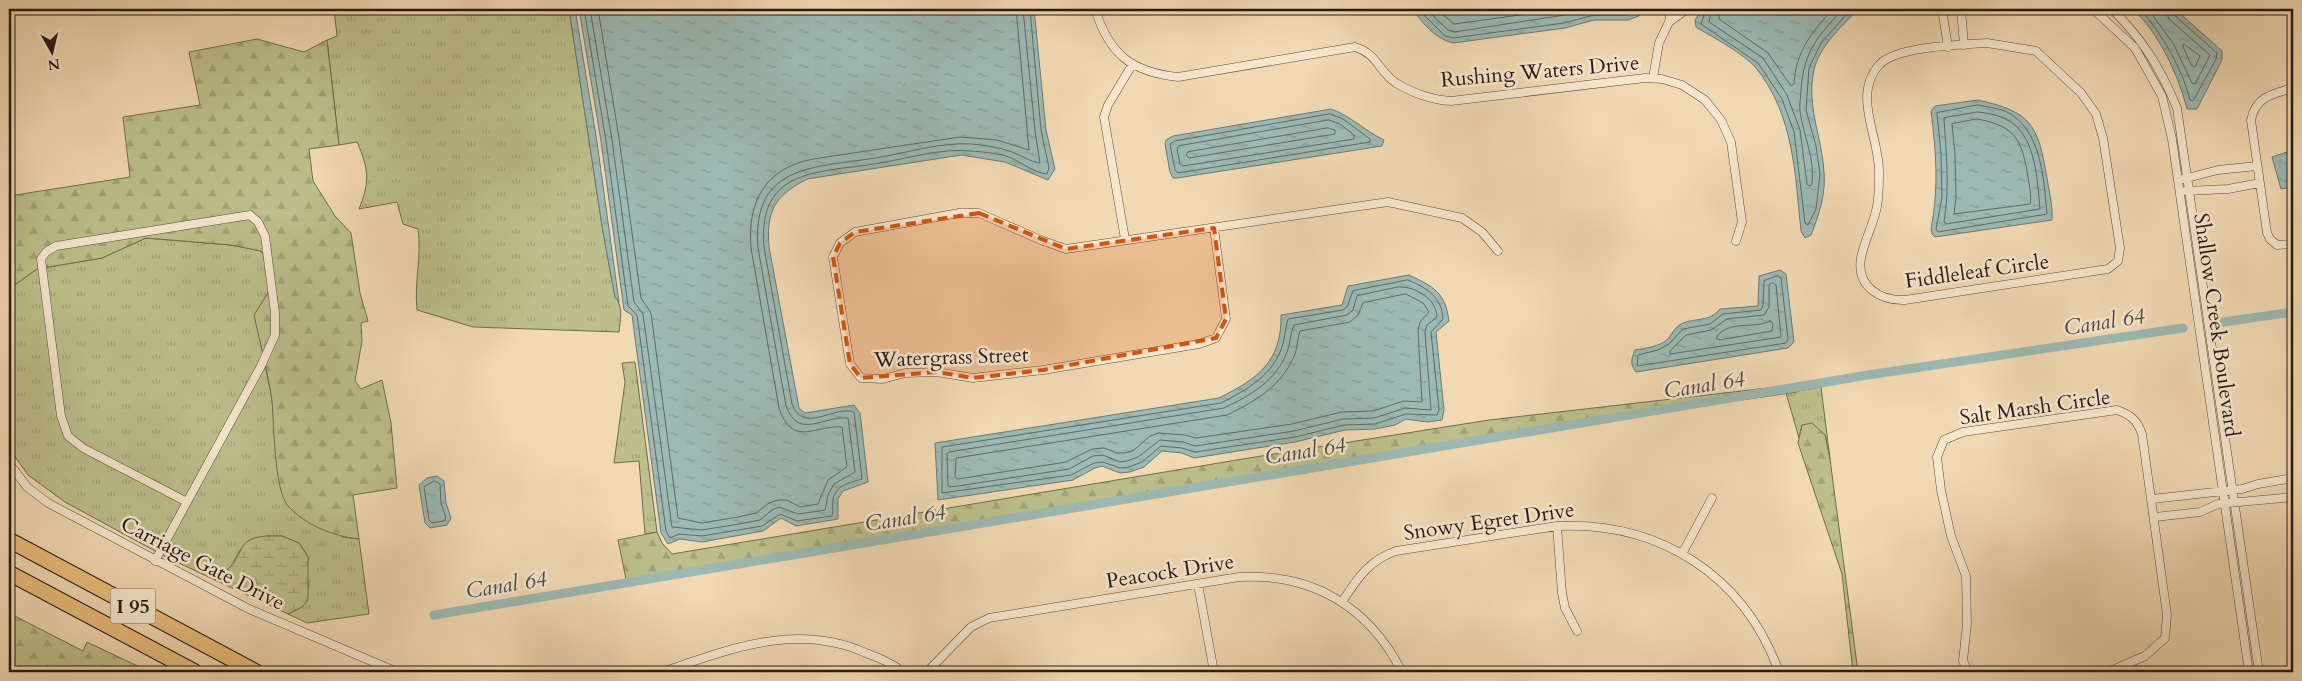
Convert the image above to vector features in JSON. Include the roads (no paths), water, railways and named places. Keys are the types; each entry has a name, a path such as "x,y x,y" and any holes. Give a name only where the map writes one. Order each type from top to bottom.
{"highway":[{"name":"I 95","path":"9,540 256,672"},
{"name":"I 95","path":"9,573 195,672"}],"street":[{"name":"Rushing Waters Drive","path":"1095,9 1111,45 1132,65 1156,75 1178,77 1355,47 1366,50 1395,82 1435,100 1451,101 1618,79 1653,78 1682,85 1706,100 1721,120 1731,142 1742,222 1736,241"},
{"name":"Rushing Waters Drive","path":"1653,78 1659,43 1669,22 1671,9"},
{"name":"Rushing Waters Drive","path":"1669,22 1687,9"},
{"path":"1942,9 1948,47"},
{"path":"1961,9 1964,45"},
{"name":"Shallow Creek Boulevard","path":"2093,9 2135,48 2162,96 2172,139 2259,672"},
{"name":"Shallow Creek Boulevard","path":"2112,9 2137,35 2164,76 2177,108 2188,179 2228,491"},
{"name":"Fiddleleaf Circle","path":"1987,43 2036,51 2063,74 2096,114 2103,138 2120,248 2118,261 2108,269 1906,300 1885,299 1875,294 1865,283 1861,271 1861,258 1877,209 1880,172 1877,147 1867,105 1866,94 1870,77 1881,63 1897,54 1948,47 1987,43"},
{"path":"1124,239 1104,117 1108,105 1132,65"},
{"path":"2293,88 2262,99 2253,108 2251,120 2270,239 2277,245 2293,244"},
{"path":"2178,180 2218,170 2257,166"},
{"path":"2180,192 2260,183"},
{"name":"Watergrass Street","path":"1214,228 1226,319 1216,338 1208,341 1043,370 973,378 937,372 905,373 883,379 861,378 850,364 833,257 840,243 855,232 959,213 979,213 1043,242 1066,248 1388,202 1462,218 1482,232 1498,251"},
{"path":"156,561 261,366 275,335 275,312 265,236 258,222 250,215 56,246 46,252 41,259 61,416 68,436 83,448 187,502"},
{"path":"2293,403 2293,418"},
{"name":"Salt Marsh Circle","path":"1968,672 1963,662 1967,624 1966,576 1951,536 1941,490 1937,457 1944,440 1963,432 2117,410 2130,415 2138,424 2155,517 2167,615 2165,638 2145,656 2108,672"},
{"name":"Carriage Gate Drive","path":"9,462 27,488 48,503 249,609 397,672"},
{"path":"2152,499 2228,491 2293,478"},
{"path":"2155,517 2200,512 2230,503 2293,497"},
{"path":"1682,554 1712,498"},
{"name":"Shallow Creek Boulevard","path":"2230,503 2250,672"},
{"path":"1557,526 1562,593 1565,608 1576,630"},
{"name":"Snowy Egret Drive","path":"1342,602 1359,576 1373,562 1396,551 1557,526 1609,527 1651,539 1682,554 1715,576 1740,602 1771,649 1779,672"},
{"name":"Peacock Drive","path":"927,672 971,627 989,618 1198,584 1261,576 1292,580 1317,589 1342,602 1367,621 1390,649 1402,672"},
{"path":"1198,584 1214,672"},
{"path":"662,672 739,648 792,638 822,639 851,646 893,664 903,672"}],"water":[{"path":"569,9 575,9 597,142 619,302 615,297 603,232"},
{"path":"579,9 1034,9 1046,130 1055,169 1048,180 1005,162 961,155 807,179 780,198 771,214 768,234 769,247 799,408 805,413 854,405 860,413 868,482 843,491 838,499 838,519 796,526 781,518 763,531 702,542 680,539 668,544 661,533 632,315 624,310 601,141"},
{"path":"1412,9 1643,9 1639,16 1628,20 1594,20 1565,28 1453,43 1435,34"},
{"path":"1702,9 1858,9 1826,45 1814,70 1812,83 1813,109 1823,159 1824,188 1811,235 1805,238 1801,231 1797,188 1790,146 1778,105 1769,86 1745,57 1696,27 1695,20"},
{"path":"2132,9 2175,9 2222,51 2222,60 2197,109 2187,109 2179,83 2159,41 2142,18"},
{"path":"1978,100 2010,110 2021,116 2035,133 2044,160 2052,220 1935,237 1931,229 1934,213 1936,170 1931,111 1935,106"},
{"path":"1331,109 1384,140 1382,146 1177,178 1173,178 1170,172 1165,144 1166,140 1173,136"},
{"path":"2293,150 2293,187 2281,189 2272,157"},
{"path":"1780,270 1786,274 1794,342 1788,348 1636,372 1632,362 1635,350 1661,344 1681,324 1707,318 1720,309 1758,306 1759,276"},
{"path":"1409,275 1432,287 1445,303 1447,311 1449,321 1436,332 1444,410 1442,420 1427,422 1406,419 1395,425 1375,429 1345,430 1295,442 1194,458 1182,453 1162,451 1144,467 1130,472 1120,473 1102,466 1073,480 938,500 935,443 1219,398 1245,384 1265,367 1277,345 1281,315 1342,305 1348,286"},
{"path":"437,476 444,481 446,503 451,518 447,525 430,528 425,523 419,485 427,478"}],"waterway":[{"name":"Canal 64","path":"2216,323 2293,312"},
{"name":"Canal 64","path":"434,615 1868,375 2183,328"}]}
